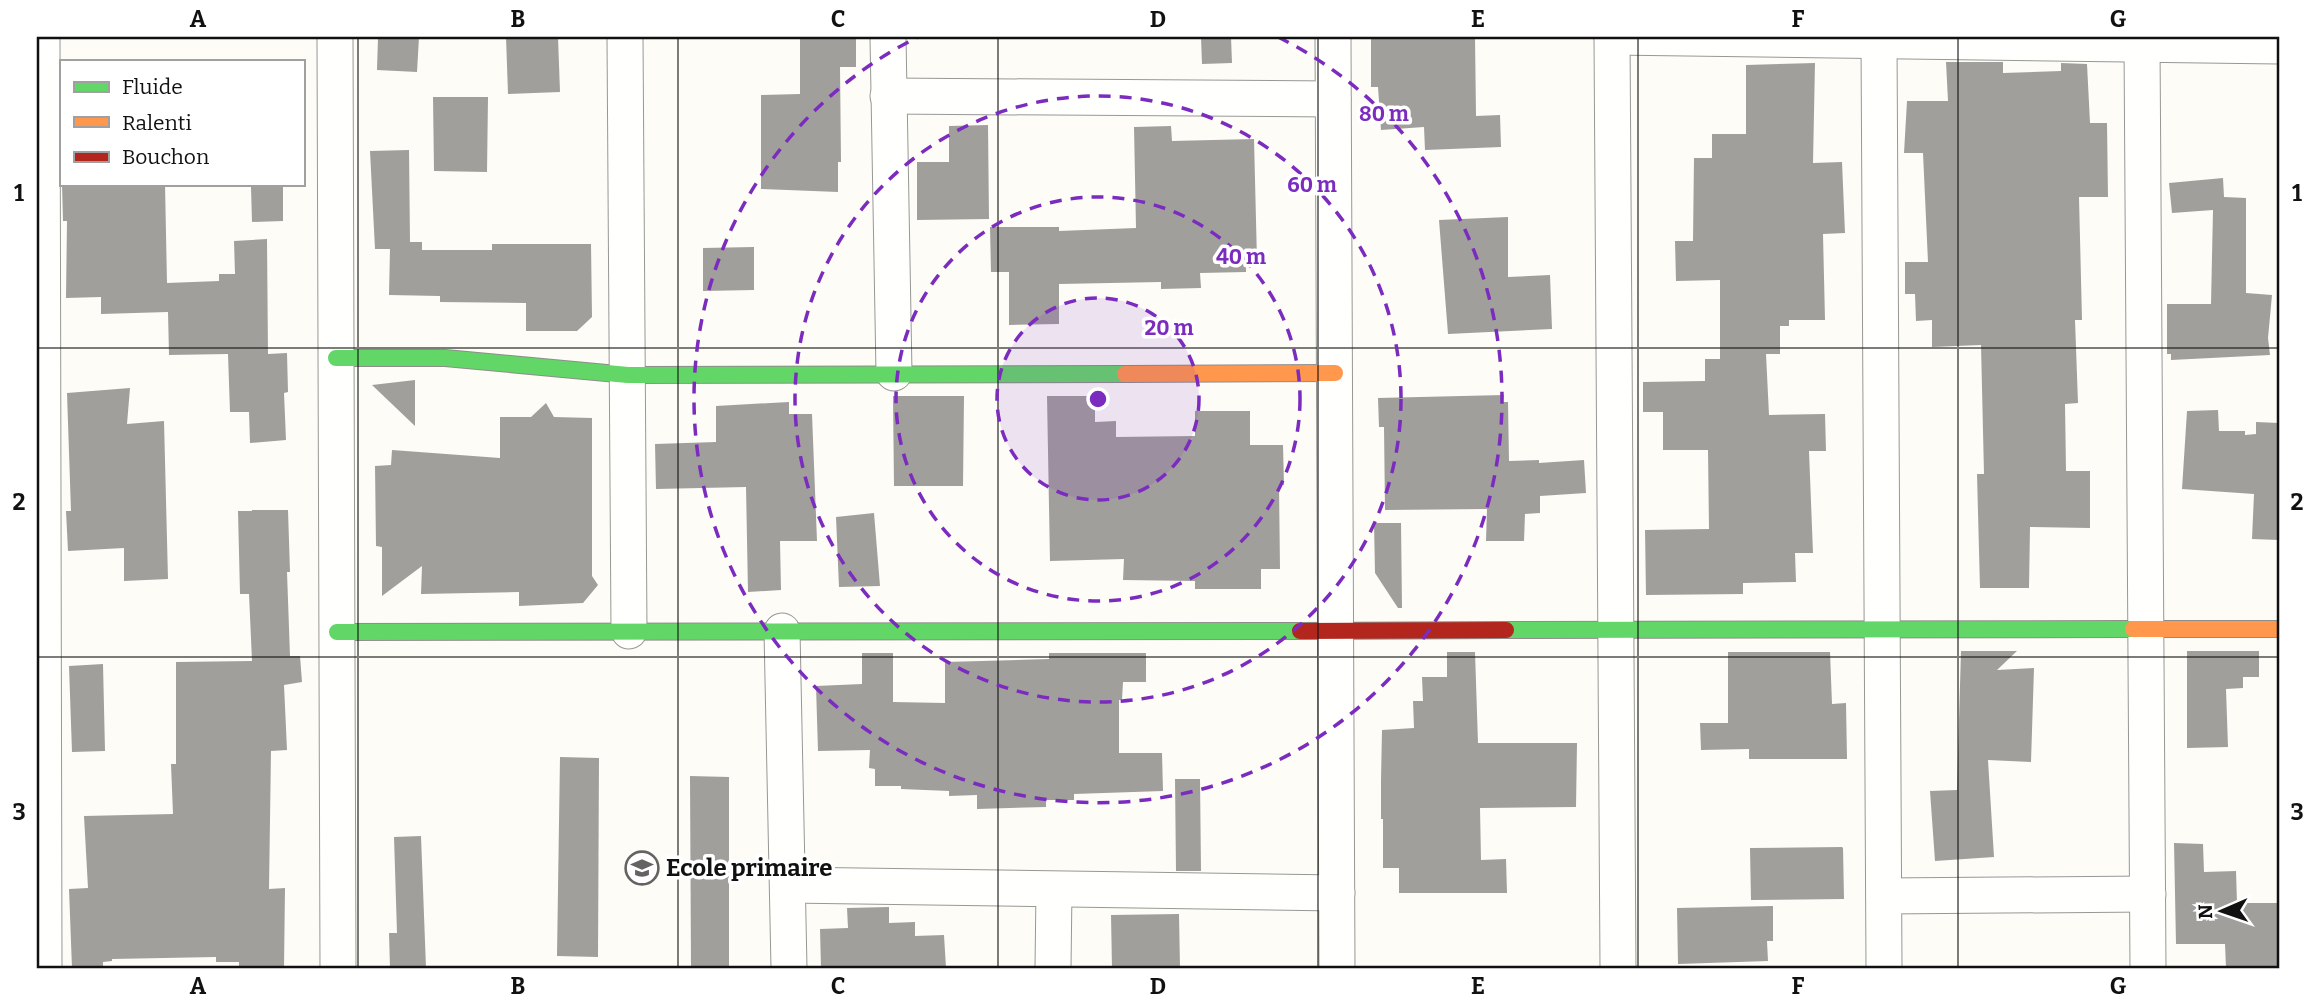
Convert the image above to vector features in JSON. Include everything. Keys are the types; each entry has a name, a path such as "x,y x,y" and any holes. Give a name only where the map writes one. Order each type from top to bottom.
{"street":[{"path":"42,37 39,283 40,817 44,968"},
{"path":"335,37 338,968"},
{"path":"625,37 629,631"},
{"path":"888,37 894,373"},
{"path":"1333,37 1337,968"},
{"path":"1618,968 1612,37 2279,46"},
{"path":"1879,41 1884,968"},
{"path":"2142,44 2148,968"},
{"path":"888,96 1333,99"},
{"path":"336,358 445,358 628,374 1335,373"},
{"path":"337,632 2279,629"},
{"path":"782,631 789,968"},
{"path":"788,884 1337,893"},
{"path":"1053,968 1054,890"},
{"path":"1884,896 2148,894"}],"building":[{"path":"378,37 419,37 417,72 377,70"},
{"path":"506,37 558,37 560,92 508,94"},
{"path":"800,37 856,37 856,67 840,67 841,162 838,162 838,192 761,189 761,95 800,94"},
{"path":"1201,37 1231,37 1232,63 1202,64"},
{"path":"1371,37 1475,37 1476,116 1500,115 1501,147 1425,150 1424,127 1381,130 1378,87 1371,87"},
{"path":"1946,62 2003,62 2003,73 2061,71 2061,63 2087,64 2090,123 2107,123 2108,197 2079,197 2082,320 2075,320 2078,403 2065,404 2066,471 2090,471 2090,528 2030,527 2029,588 1980,588 1977,474 1984,474 1981,345 1932,347 1932,320 1916,321 1915,294 1905,294 1905,262 1928,262 1923,153 1904,153 1907,101 1948,101"},
{"path":"1815,63 1813,163 1842,162 1845,233 1823,234 1825,320 1789,320 1789,326 1780,326 1780,354 1766,354 1769,415 1825,414 1826,451 1809,451 1813,553 1795,553 1796,582 1743,583 1743,594 1646,595 1645,530 1709,529 1708,450 1663,450 1663,412 1643,412 1643,382 1705,381 1705,359 1720,359 1720,280 1676,281 1675,241 1693,241 1694,158 1712,158 1712,134 1746,134 1746,65"},
{"path":"433,97 488,97 487,172 434,171"},
{"path":"988,125 989,219 917,220 917,162 949,162 949,126"},
{"path":"1171,126 1172,141 1254,139 1257,261 1246,262 1246,272 1200,273 1201,288 1161,289 1161,282 1059,284 1059,324 1009,325 1009,272 991,272 990,227 1059,227 1059,231 1136,228 1134,127"},
{"path":"409,150 410,242 422,242 422,250 492,250 492,244 591,244 592,317 577,331 526,331 526,303 440,302 440,296 389,295 390,249 375,249 370,151"},
{"path":"2223,178 2224,197 2246,198 2246,293 2272,295 2268,338 2270,355 2171,360 2171,354 2167,354 2167,304 2211,304 2213,210 2172,213 2169,183"},
{"path":"62,186 165,186 167,283 219,281 219,274 235,274 234,241 267,239 268,354 287,353 288,392 284,393 286,440 250,443 249,412 230,412 228,354 169,355 168,312 101,314 101,297 66,298 67,221 63,221"},
{"path":"283,186 283,221 252,222 251,187"},
{"path":"1508,217 1508,277 1550,275 1552,329 1448,334 1439,220"},
{"path":"754,247 754,290 703,291 703,248"},
{"path":"415,380 415,426 372,385"},
{"path":"130,388 127,424 164,421 168,579 124,581 124,548 68,551 66,511 71,511 67,393"},
{"path":"1504,395 1503,402 1508,402 1509,461 1539,460 1539,463 1584,460 1586,493 1540,496 1540,513 1525,514 1524,541 1486,541 1487,509 1385,510 1384,427 1379,427 1378,398"},
{"path":"893,396 964,396 963,486 894,486"},
{"path":"1047,396 1095,396 1095,422 1116,421 1116,437 1195,436 1195,411 1250,411 1250,445 1283,445 1284,485 1279,485 1280,569 1261,569 1261,589 1195,589 1195,581 1123,580 1124,559 1050,561"},
{"path":"789,402 789,414 812,414 817,541 780,541 781,590 748,592 746,487 656,489 655,444 716,442 716,406"},
{"path":"546,403 554,417 592,418 592,576 598,585 583,603 519,606 519,592 421,594 422,566 382,596 382,547 376,546 375,466 391,465 392,450 500,458 500,417 531,417"},
{"path":"2218,410 2219,431 2245,431 2245,435 2256,434 2256,422 2279,423 2279,540 2252,539 2254,494 2182,489 2187,411"},
{"path":"288,510 290,656 300,656 302,682 284,685 287,750 271,751 269,889 285,888 284,968 239,968 239,962 216,962 216,957 112,959 103,962 103,968 72,968 69,889 88,888 84,816 173,814 171,764 176,764 176,662 252,661 249,594 240,594 238,511"},
{"path":"874,513 880,586 839,587 836,517"},
{"path":"1374,523 1401,523 1402,608 1398,608 1375,573"},
{"path":"1961,651 2017,651 1997,670 2034,668 2031,762 1988,760 1994,857 1935,861 1930,791 1957,790"},
{"path":"2187,651 2259,651 2259,677 2243,677 2243,688 2226,689 2228,747 2187,748"},
{"path":"1447,652 1475,652 1478,743 1577,743 1576,807 1480,808 1481,860 1506,859 1507,893 1399,893 1399,868 1383,868 1382,730 1414,728 1413,701 1423,701 1422,677 1447,677"},
{"path":"1728,652 1830,652 1832,704 1846,703 1847,759 1749,759 1749,749 1701,750 1700,723 1728,723"},
{"path":"862,653 893,653 893,702 945,703 945,662 1049,659 1049,653 1146,653 1146,682 1123,682 1122,700 1119,700 1119,753 1162,753 1163,791 1074,794 1074,800 1046,800 1046,807 977,809 977,795 949,796 949,791 875,786 875,769 869,768 870,750 818,751 816,686 862,684"},
{"path":"103,664 105,751 72,752 69,666"},
{"path":"560,757 599,758 598,957 557,956"},
{"path":"690,776 729,777 729,968 691,968"},
{"path":"1175,779 1200,779 1201,871 1176,871"},
{"path":"421,836 426,968 390,968 389,933 397,933 394,837"},
{"path":"2174,843 2203,844 2204,872 2236,871 2237,903 2279,903 2279,968 2226,968 2225,944 2176,944"},
{"path":"1842,847 1844,899 1751,900 1750,848"},
{"path":"1773,906 1773,941 1767,941 1768,961 1678,964 1677,908"},
{"path":"889,907 889,923 915,922 915,936 944,935 946,968 821,968 820,929 848,928 847,908"},
{"path":"1179,914 1180,968 1112,968 1111,915"}],"traffic: fast":[{"path":"336,358 445,358 628,375 1125,374"},
{"path":"1506,630 2133,629"},
{"path":"337,632 1300,631"}],"traffic: slow":[{"path":"1125,374 1335,373"},
{"path":"2133,629 2279,629"}],"traffic: jam":[{"path":"1300,631 1506,630"}],"place":[{"name":"Ecole primaire","path":"642,868"}]}
